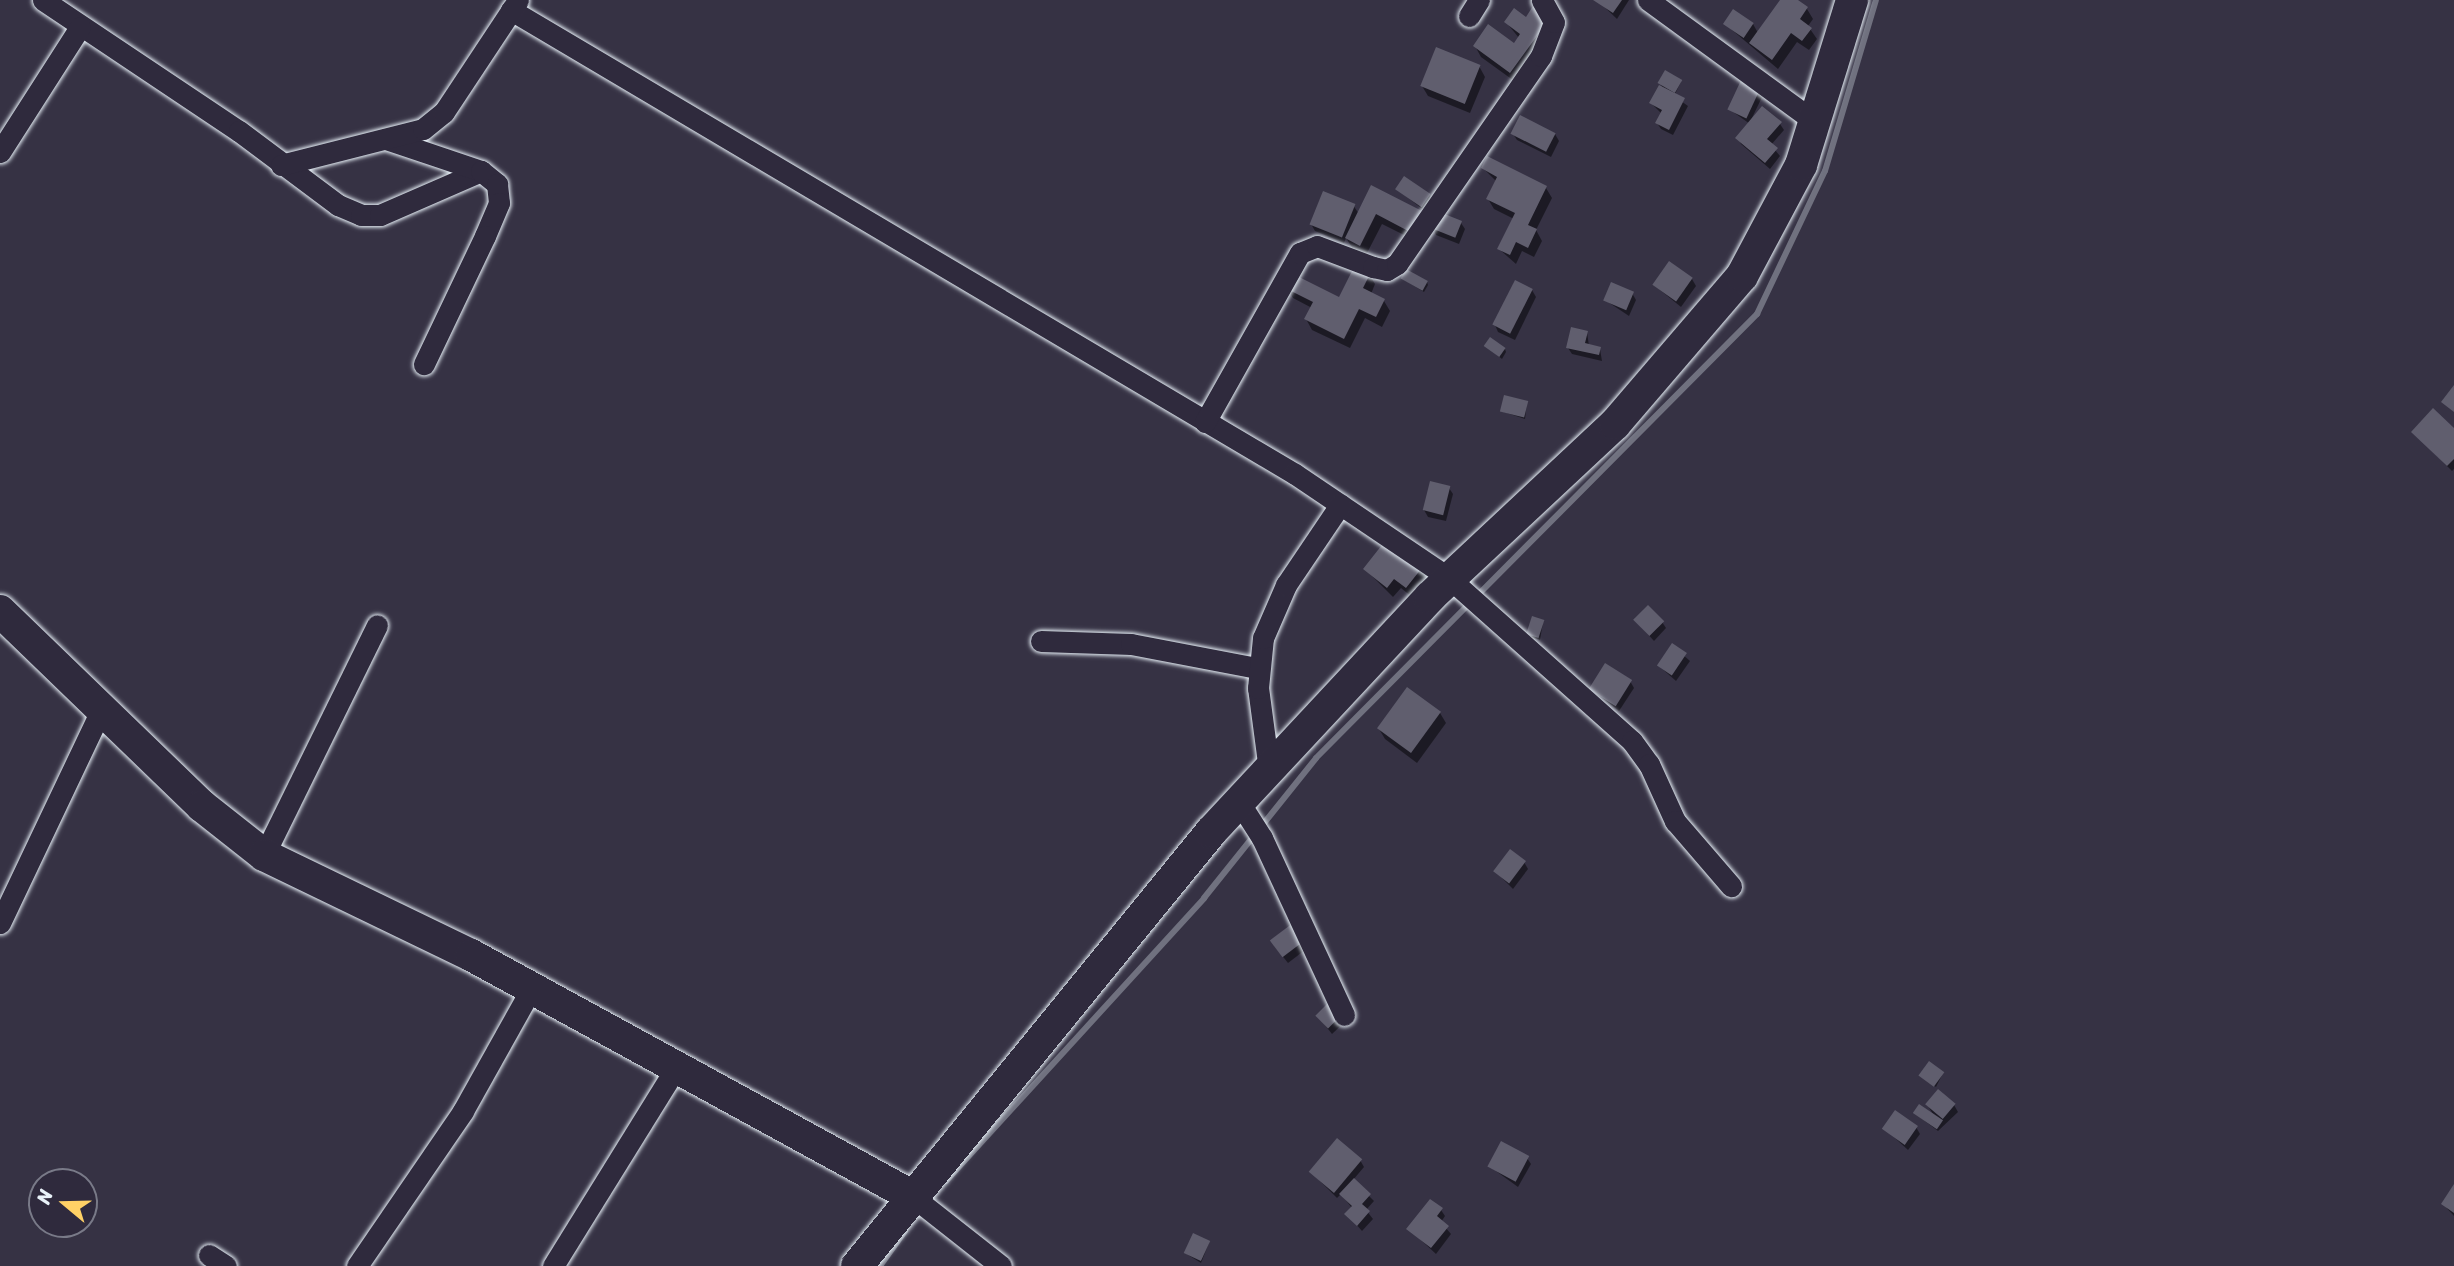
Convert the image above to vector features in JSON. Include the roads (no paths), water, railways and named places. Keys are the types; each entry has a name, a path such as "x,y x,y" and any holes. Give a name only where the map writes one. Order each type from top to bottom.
{"street":[{"path":"43,0 240,131 281,165 361,215 380,215 481,171"},
{"path":"1205,422 1300,253 1317,246 1373,267 1387,270 1397,264 1541,56 1554,22 1542,0"},
{"path":"1648,0 1814,121"},
{"path":"857,1266 912,1196 1242,806 1269,770 1461,590 1615,424 1742,276 1801,165 1852,0"},
{"path":"281,165 423,129 444,113 515,5 1340,505 1461,590 1632,741 1649,764 1675,821 1731,886"},
{"path":"0,152 80,27"},
{"path":"386,139 481,171 497,184 499,203 424,364"},
{"path":"1269,770 1257,668 1263,638 1286,585 1340,505"},
{"path":"0,611 202,806 264,855 471,955 530,991 677,1066 912,1196 1001,1266"},
{"path":"264,855 377,625"},
{"path":"1041,641 1131,644 1257,668"},
{"path":"0,923 102,708"},
{"path":"1242,806 1262,838 1344,1014"},
{"path":"357,1266 463,1111 530,991"},
{"path":"553,1266 677,1066"}],"waterway":[{"path":"946,1181 1204,898 1316,758 1757,314 1825,171 1876,0"},
{"path":"880,1266 905,1231"}]}
